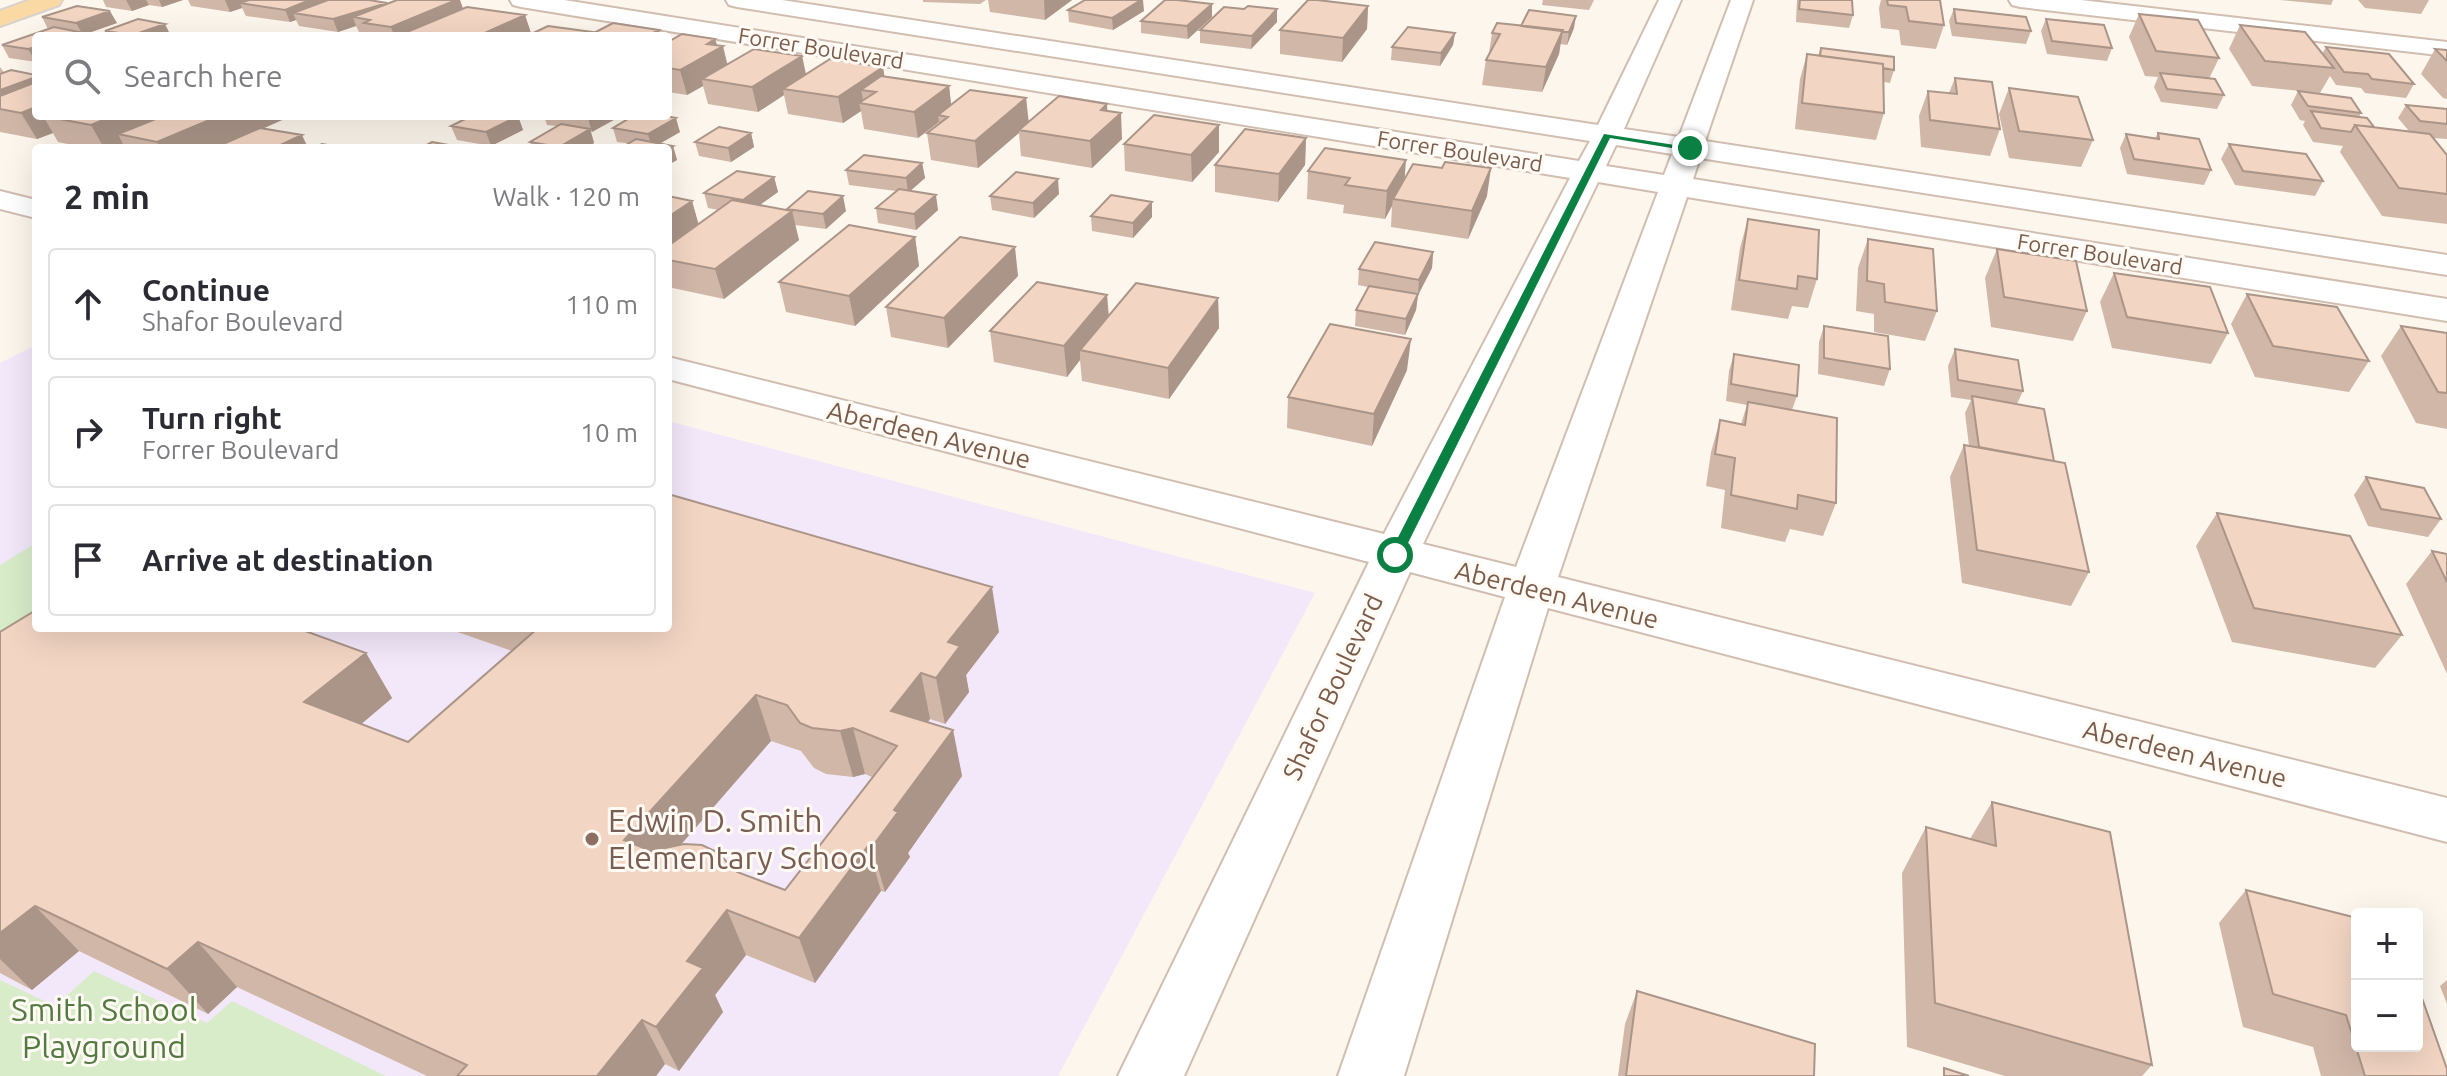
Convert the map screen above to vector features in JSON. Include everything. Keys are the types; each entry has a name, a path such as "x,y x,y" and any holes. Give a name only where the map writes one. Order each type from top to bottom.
{"main road":[{"path":"0,19 51,0"}],"street":[{"name":"Forrer Boulevard","path":"521,0 773,41 1683,167 2447,265"},
{"name":"Forrer Boulevard","path":"737,0 780,3 2447,310"},
{"name":"Shafor Boulevard","path":"1151,1076 1395,555 1597,154 1670,0"},
{"path":"1371,1076 1531,588 1742,0"},
{"path":"2020,0 2447,49"},
{"path":"773,41 780,3"},
{"path":"0,200 32,208"},
{"name":"Aberdeen Avenue","path":"672,369 2447,820"}],"shaded area":[{"name":"Edwin D. Smith Elementary School","path":"32,347 32,632 672,632 672,422 1315,593 1058,1076 0,1076 0,363"}],"green space":[{"path":"32,545 34,632 0,699 0,565"},
{"name":"Smith School Playground","path":"94,971 207,1023 232,1001 386,1076 0,1076 0,980 55,1006"}],"building":[{"path":"249,0 310,0 285,10 240,3"},
{"path":"328,0 387,3 333,19 293,13"},
{"path":"397,0 456,0 391,27 364,23 370,20 353,17"},
{"path":"1085,0 1141,0 1112,18 1068,10"},
{"path":"1165,0 1212,4 1187,26 1141,21"},
{"path":"1308,0 1368,6 1343,38 1280,30"},
{"path":"1800,0 1852,0 1853,15 1799,9"},
{"path":"1887,0 1940,0 1944,25 1909,21 1906,7 1888,5"},
{"path":"77,6 110,11 76,23 42,17"},
{"path":"1248,6 1277,9 1252,36 1200,30 1224,7 1244,9"},
{"path":"467,7 525,15 487,32 407,32"},
{"path":"1954,9 2026,17 2031,31 1956,23"},
{"path":"1529,10 1576,16 1569,32 1521,26"},
{"path":"2139,14 2198,20 2219,58 2156,51"},
{"path":"138,19 165,24 142,32 105,31"},
{"path":"2046,19 2104,25 2112,48 2052,41"},
{"path":"613,23 659,30 655,32 596,32"},
{"path":"1497,23 1563,30 1546,67 1486,60 1500,34 1492,33"},
{"path":"2240,25 2305,32 2334,68 2265,61"},
{"path":"548,26 593,32 535,32"},
{"path":"54,27 79,32 40,32"},
{"path":"1408,27 1455,33 1441,53 1392,47"},
{"path":"682,34 715,39 707,44 723,46 680,70 672,69 672,40"},
{"path":"32,35 32,48 2,45"},
{"path":"2326,47 2389,54 2414,84 2344,72"},
{"path":"1821,48 1894,57 1894,70 1883,68 1883,64 1820,56"},
{"path":"754,49 802,56 752,87 702,79"},
{"path":"2435,49 2447,50 2447,61"},
{"path":"1807,54 1883,64 1884,113 1802,103"},
{"path":"830,59 883,67 838,97 783,89"},
{"path":"11,70 32,74 32,78 0,90 0,74"},
{"path":"2160,73 2215,79 2224,95 2167,89"},
{"path":"881,76 949,86 914,112 859,103 876,92 861,90"},
{"path":"1955,78 1992,82 2000,129 1930,120 1928,91 1957,94"},
{"path":"32,84 32,109 21,113 0,109 0,96"},
{"path":"2009,88 2078,97 2093,140 2019,131"},
{"path":"970,90 1026,98 975,141 927,133 948,117 938,115"},
{"path":"2298,91 2351,98 2361,113 2308,106"},
{"path":"1059,96 1107,104 1101,110 1121,113 1090,141 1019,130"},
{"path":"2406,105 2447,109 2447,124 2420,121"},
{"path":"2311,111 2367,118 2374,127 2355,125 2351,132 2321,128"},
{"path":"1154,115 1219,125 1191,155 1124,144"},
{"path":"676,118 648,134 613,128 626,120"},
{"path":"64,120 103,120 91,125"},
{"path":"153,120 209,120 157,142 118,134"},
{"path":"463,120 510,120 486,132 451,126"},
{"path":"561,124 590,129 564,144 530,142"},
{"path":"2355,125 2430,134 2447,155 2447,194 2399,188"},
{"path":"719,127 751,133 728,148 695,142"},
{"path":"260,128 302,135 283,144 223,144"},
{"path":"1245,129 1306,138 1279,174 1215,165"},
{"path":"2158,133 2199,139 2211,170 2134,159 2126,134 2159,139"},
{"path":"636,139 662,144 628,144"},
{"path":"2229,144 2306,154 2323,181 2243,171"},
{"path":"1325,148 1406,160 1387,191 1345,185 1350,178 1308,171"},
{"path":"864,155 922,163 906,178 846,170"},
{"path":"1445,162 1491,168 1472,211 1393,199 1413,164 1442,168"},
{"path":"737,171 774,177 743,200 704,193"},
{"path":"1016,172 1058,179 1033,203 990,196"},
{"path":"899,189 936,195 914,214 876,208"},
{"path":"808,191 843,196 823,214 787,209"},
{"path":"1111,195 1152,202 1133,223 1091,216"},
{"path":"672,197 692,201 672,214"},
{"path":"732,200 792,211 715,269 672,261 672,243"},
{"path":"1748,219 1819,230 1817,279 1798,276 1797,289 1739,280"},
{"path":"849,225 915,237 849,296 779,282"},
{"path":"960,237 1015,247 944,318 886,307"},
{"path":"1868,239 1933,249 1937,311 1885,302 1884,284 1867,281"},
{"path":"1375,242 1433,252 1419,280 1359,269"},
{"path":"1997,249 2076,261 2087,311 2004,297"},
{"path":"2114,273 2210,287 2228,333 2127,317"},
{"path":"1037,282 1107,295 1064,346 990,331"},
{"path":"1136,283 1218,298 1168,368 1080,350"},
{"path":"1369,286 1418,294 1406,319 1356,310"},
{"path":"2247,294 2337,307 2369,361 2273,346"},
{"path":"1330,324 1411,339 1374,414 1288,397"},
{"path":"1824,326 1888,336 1890,369 1824,358"},
{"path":"2401,326 2447,333 2447,393 2438,392"},
{"path":"1955,349 2018,360 2023,391 1958,380"},
{"path":"1734,354 1799,365 1797,396 1731,384"},
{"path":"1972,396 2044,409 2054,461 1979,447"},
{"path":"1748,402 1837,418 1836,503 1798,495 1797,509 1731,495 1735,458 1715,454 1720,420 1745,425"},
{"path":"1964,445 2065,463 2089,572 1977,550"},
{"path":"2366,477 2424,488 2441,519 2381,509"},
{"path":"672,495 992,587 948,642 960,646 936,678 921,673 891,711 953,730 894,810 898,812 872,847 868,846 799,938 727,910 687,961 703,968 656,1027 642,1020 597,1076 457,1076 467,1065 198,942 167,969 35,906 0,933 0,632 32,612 32,632 308,632 366,653 304,702 408,742 533,632 672,632","holes":["756,695 787,705 800,723 812,728 840,731 853,728 897,746 785,890 737,872 717,852 702,845 684,844 651,851 624,840"]},
{"path":"2217,513 2350,536 2402,635 2254,608"},
{"path":"2432,551 2447,554 2447,582"},
{"path":"1992,802 2110,832 2152,1065 1935,1003 1926,827 1996,846"},
{"path":"2246,890 2351,916 2351,1031 2346,1015 2273,994"},
{"path":"1637,991 1815,1044 1814,1076 1626,1076"},
{"path":"2423,1001 2447,1076 2365,1076 2358,1052 2423,1052"},
{"path":"1944,1068 1969,1076 1944,1076"}],"place":[{"name":"Edwin D. Smith Elementary School","path":"592,839"}],"route":[{"path":"1395,555 1607,135 1690,148"}]}
